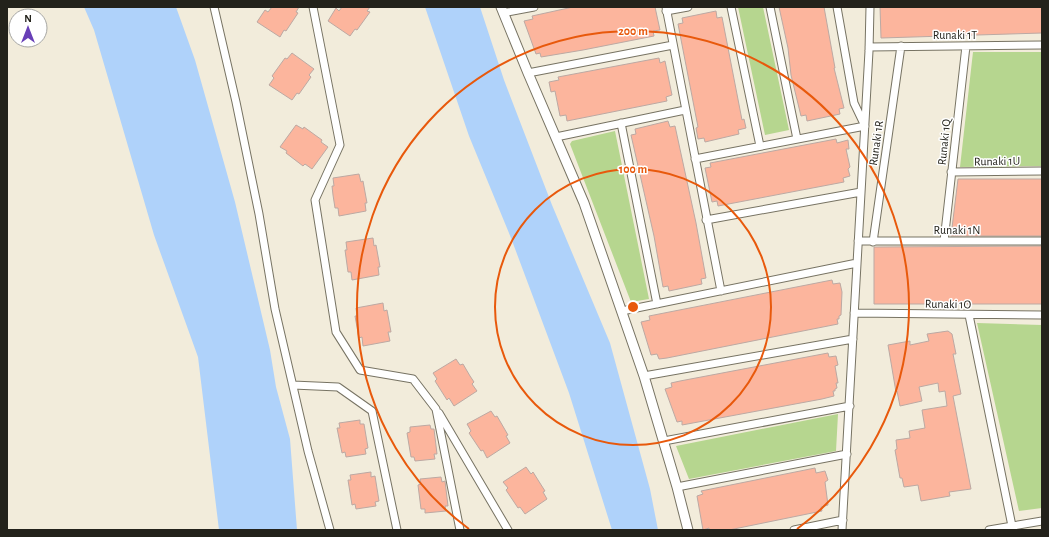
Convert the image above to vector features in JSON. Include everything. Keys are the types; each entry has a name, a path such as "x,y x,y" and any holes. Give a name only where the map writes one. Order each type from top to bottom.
{"street":[{"path":"214,7 236,102 259,214 275,309 308,451 330,530"},
{"path":"313,7 340,145 315,200 336,332 360,370 413,379 436,409 508,530"},
{"path":"534,7 502,10 584,203 644,376 664,441 688,530"},
{"path":"688,7 666,9 694,159 721,291"},
{"path":"731,7 760,146"},
{"path":"770,7 797,139"},
{"path":"837,7 854,103 865,126"},
{"path":"842,530 865,126 870,7"},
{"path":"528,73 673,45"},
{"name":"Runaki 1T","path":"869,47 1042,45"},
{"name":"Runaki 1R","path":"873,242 901,46"},
{"name":"Runaki 1Q","path":"944,241 966,46"},
{"path":"556,137 685,110"},
{"path":"621,123 657,304"},
{"path":"694,159 865,126"},
{"name":"Runaki 1U","path":"951,172 1042,171"},
{"path":"706,220 861,192"},
{"name":"Runaki 1N","path":"858,241 1042,241"},
{"path":"622,311 857,263"},
{"name":"Runaki 1O","path":"854,313 1042,315"},
{"path":"969,315 1012,526"},
{"path":"644,376 853,338"},
{"path":"293,385 338,387 372,411 398,530"},
{"path":"664,441 850,406"},
{"path":"436,409 460,530"},
{"path":"677,487 847,454"},
{"path":"794,530 843,520"},
{"path":"989,530 1042,520"}],"green space":[{"path":"738,7 763,7 789,130 765,135"},
{"path":"973,52 1042,52 1042,166 960,167"},
{"path":"615,131 649,299 631,302 570,144 572,141"},
{"path":"977,323 1042,325 1042,508 1019,511"},
{"path":"838,414 836,451 689,479 676,446"}],"water":[{"path":"84,7 176,7 195,60 235,202 270,350 276,387 290,439 297,530 219,530 198,357 154,235 94,30"},
{"path":"425,7 480,7 504,80 552,205 610,343 650,489 658,530 612,530 569,393 511,238 469,136"}],"building":[{"path":"272,7 299,7 296,12 298,13 280,37 257,22 265,10 268,12"},
{"path":"342,7 370,7 367,11 370,12 357,30 355,29 350,36 328,21 336,8 339,11"},
{"path":"573,7 655,7 660,30 653,31 654,36 583,50 541,57 540,53 536,54 524,21 533,19 532,16"},
{"path":"779,7 824,7 834,68 844,108 839,109 840,114 807,121 806,115 801,116 791,75 788,48"},
{"path":"880,7 1042,7 1042,33 881,38"},
{"path":"716,11 717,18 722,17 742,120 744,119 746,128 738,130 739,134 705,142 704,138 698,139 696,128 698,127 678,24 683,23 682,18"},
{"path":"292,53 314,69 309,75 311,77 299,94 297,93 292,100 269,85 274,78 272,76 285,58 287,59"},
{"path":"659,58 660,63 665,61 672,95 666,97 667,101 567,121 566,115 560,116 555,91 551,92 549,82 559,80 558,77"},
{"path":"668,121 670,127 675,126 706,278 701,279 702,284 669,291 668,286 663,287 654,236 631,135 636,134 635,129"},
{"path":"296,125 303,129 304,127 322,140 321,142 328,147 312,169 305,164 303,166 286,153 287,151 280,147"},
{"path":"836,139 837,143 848,140 849,149 846,149 850,167 848,169 850,176 843,178 844,182 718,206 717,201 712,202 705,168 711,167 710,163"},
{"path":"359,174 361,182 363,181 367,203 365,203 366,211 339,216 338,208 335,208 332,186 334,186 333,178"},
{"path":"958,179 1042,179 1042,236 951,236"},
{"path":"373,238 374,246 376,245 380,267 378,267 379,275 352,280 351,272 348,272 345,250 347,250 346,242"},
{"path":"1042,246 1042,304 874,304 874,247"},
{"path":"832,280 833,284 840,283 842,292 841,315 839,316 839,319 837,319 838,324 667,358 659,359 657,354 651,355 641,322 650,320 649,316"},
{"path":"383,303 384,311 387,310 391,332 388,332 390,341 363,346 362,337 359,338 355,316 357,316 356,308"},
{"path":"948,331 952,334 956,354 953,354 961,394 953,396 971,489 949,492 950,496 921,501 918,485 904,487 902,478 900,478 895,450 897,449 896,440 910,438 909,431 925,428 922,410 947,406 945,391 939,392 938,383 919,387 922,401 900,406 897,391 896,392 888,345 910,341 910,345 929,341 927,334"},
{"path":"828,353 829,357 836,356 838,365 835,366 838,383 836,383 837,388 833,391 834,396 822,399 682,425 682,421 677,422 665,389 672,387 671,383 680,381"},
{"path":"456,359 460,365 463,364 474,382 472,384 477,391 454,406 449,398 447,400 435,381 437,379 433,373"},
{"path":"491,411 495,417 497,416 508,435 506,436 510,443 487,458 483,450 481,451 469,433 471,431 467,424"},
{"path":"360,420 360,424 364,424 368,448 365,449 366,454 346,457 345,452 342,453 337,428 340,428 339,423"},
{"path":"430,425 431,429 434,429 437,454 434,454 435,459 415,461 414,457 411,457 407,433 410,432 410,427"},
{"path":"526,467 531,474 533,472 545,491 543,492 547,499 525,514 520,507 518,508 506,490 508,488 503,482"},
{"path":"815,468 816,473 825,471 828,480 825,482 828,505 821,507 822,511 729,530 709,530 709,528 703,530 697,496 703,494 701,491"},
{"path":"371,472 371,477 375,476 379,501 375,502 376,506 356,509 355,504 352,505 348,480 351,480 350,475"},
{"path":"441,477 442,482 445,481 448,506 445,506 446,511 425,513 425,509 421,509 418,485 421,484 420,479"}]}
